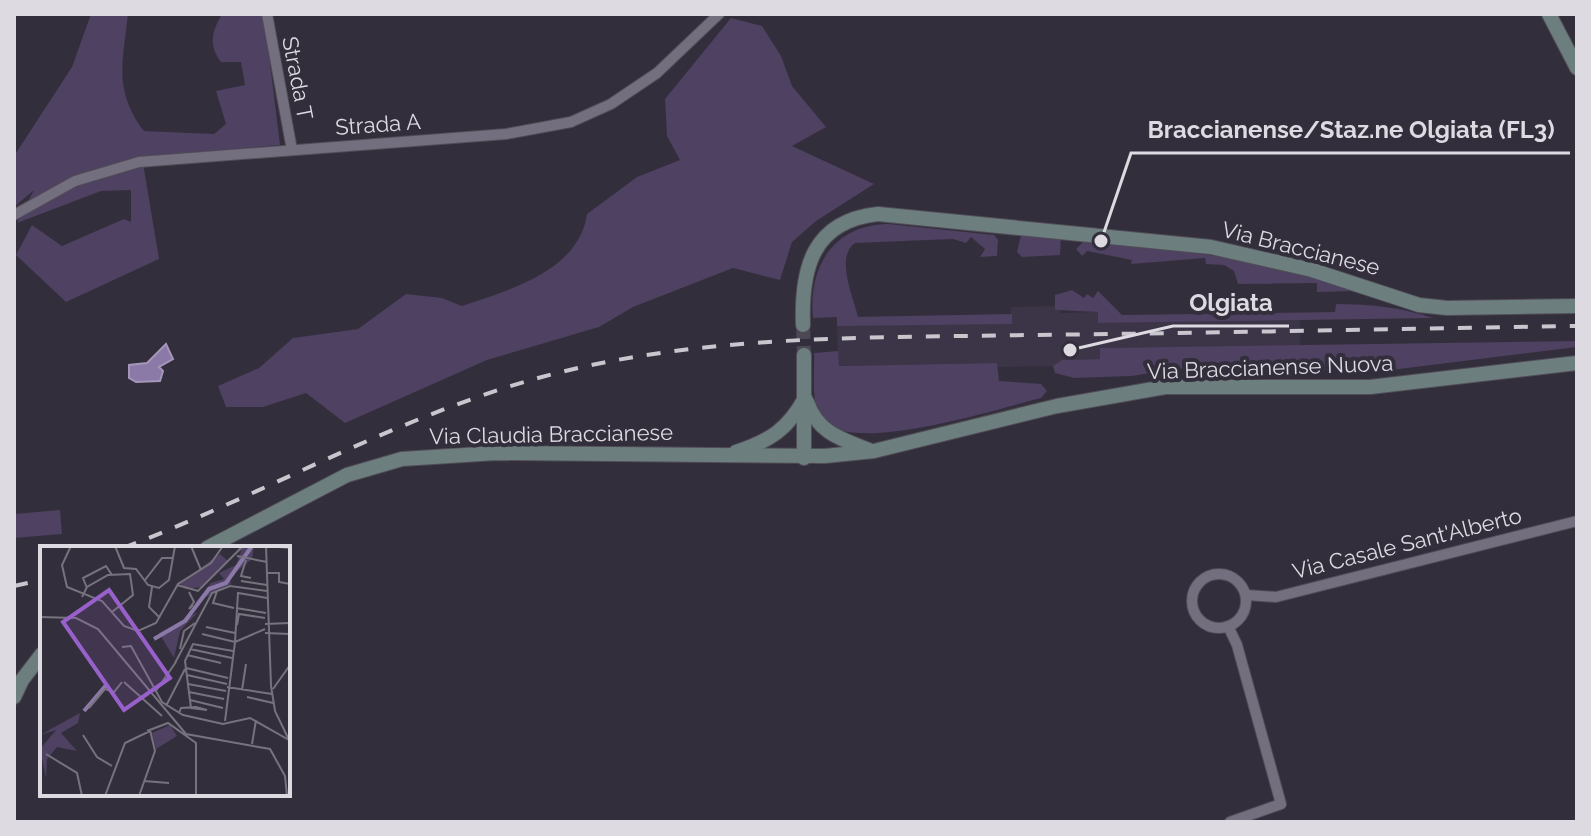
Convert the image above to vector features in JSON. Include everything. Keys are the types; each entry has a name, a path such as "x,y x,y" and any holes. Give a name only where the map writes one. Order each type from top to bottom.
{"main road":[{"path":"1549,14 1577,68"},
{"name":"Via Braccianese","path":"803,325 803,282 816,249 829,233 844,223 878,214 1211,247 1301,267 1419,305 1447,308 1577,306"},
{"path":"804,355 804,458"},
{"name":"Via Braccianense Nuova","path":"874,451 1057,406 1165,387 1370,387 1577,363"},
{"path":"805,398 821,428 831,435 874,451"},
{"path":"725,455 765,442 782,431 805,398"},
{"path":"725,455 804,458 874,451"},
{"name":"Via Claudia Braccianese","path":"211,546 347,475 402,459 496,453 725,455"},
{"path":"14,697 22,680 40,657"}],"street":[{"name":"Strada T","path":"267,14 292,150"},
{"name":"Strada A","path":"14,215 75,181 130,164 186,156 506,134 571,122 604,108 657,73 719,14"},
{"name":"Via Casale Sant'Alberto","path":"1246,595 1276,597 1577,521"},
{"path":"1227,574 1242,586 1246,595 1240,617 1228,626 1218,628 1201,622 1191,606 1195,587 1209,575 1227,574"},
{"path":"1228,626 1237,645 1281,804 1230,822"}],"shaded area":[{"path":"91,14 128,14 122,75 128,102 144,131 214,134 226,124 216,91 245,85 241,62 221,62 214,50 216,26 222,14 264,14 280,145 142,157 159,259 66,302 16,255 32,225 62,246 124,219 131,222 131,190 101,191 17,223 34,190 14,207 14,156 72,67"},
{"path":"731,18 762,26 781,56 792,86 826,127 792,146 874,184 816,221 792,242 780,280 733,268 633,307 599,327 487,360 345,423 306,393 263,407 226,407 218,386 259,368 293,338 358,329 406,294 442,298 462,306 520,285 556,264 571,250 581,234 587,214 637,177 680,160 667,136 665,99"},
{"path":"888,224 994,235 998,240 997,256 980,257 985,249 971,237 966,243 953,239 855,243 849,249 846,267 858,317 1012,314 1012,324 837,326 837,317 813,318 815,282 828,252 852,232"},
{"path":"1021,235 1061,238 1060,255 1022,257 1017,252"},
{"path":"1085,240 1254,262 1320,279 1352,291 1317,292 1317,283 1238,284 1234,271 1224,265 1206,264 1205,258 1131,264 1132,260 1087,251 1082,256 1076,249"},
{"path":"1072,290 1084,298 1087,294 1093,298 1098,291 1122,315 1335,312 1336,304 1385,307 1433,318 1098,323 1098,312 1055,310 1055,295"},
{"path":"1054,306 1061,313 1098,312 1099,323 1300,319 1300,346 1101,348 1100,359 1062,360 1057,366 997,367 996,363 838,366 837,317 1011,314 1011,307"},
{"path":"1577,341 1577,347 1383,371 1283,370 1224,362 1131,376 1074,378 1055,373 1053,366 1062,360 1100,359 1100,348"},
{"path":"166,344 173,359 159,367 163,371 160,381 136,382 129,378 129,365 147,363"},
{"path":"838,351 839,366 997,363 999,381 1041,384 1047,391 1041,398 926,426 892,432 862,433 837,429 818,413 814,396 814,353"},
{"path":"60,510 62,534 14,538 14,514"}],"tunnel":[{"path":"803,325 804,355"}],"railway":[{"path":"128,546 389,432 497,390 553,374 671,351 850,338 1577,326"},
{"path":"14,586 40,580"}],"place":[{"name":"Braccianense/Staz.ne Olgiata (FL3)","path":"1101,241"},
{"name":"Olgiata","path":"1070,350"}]}
